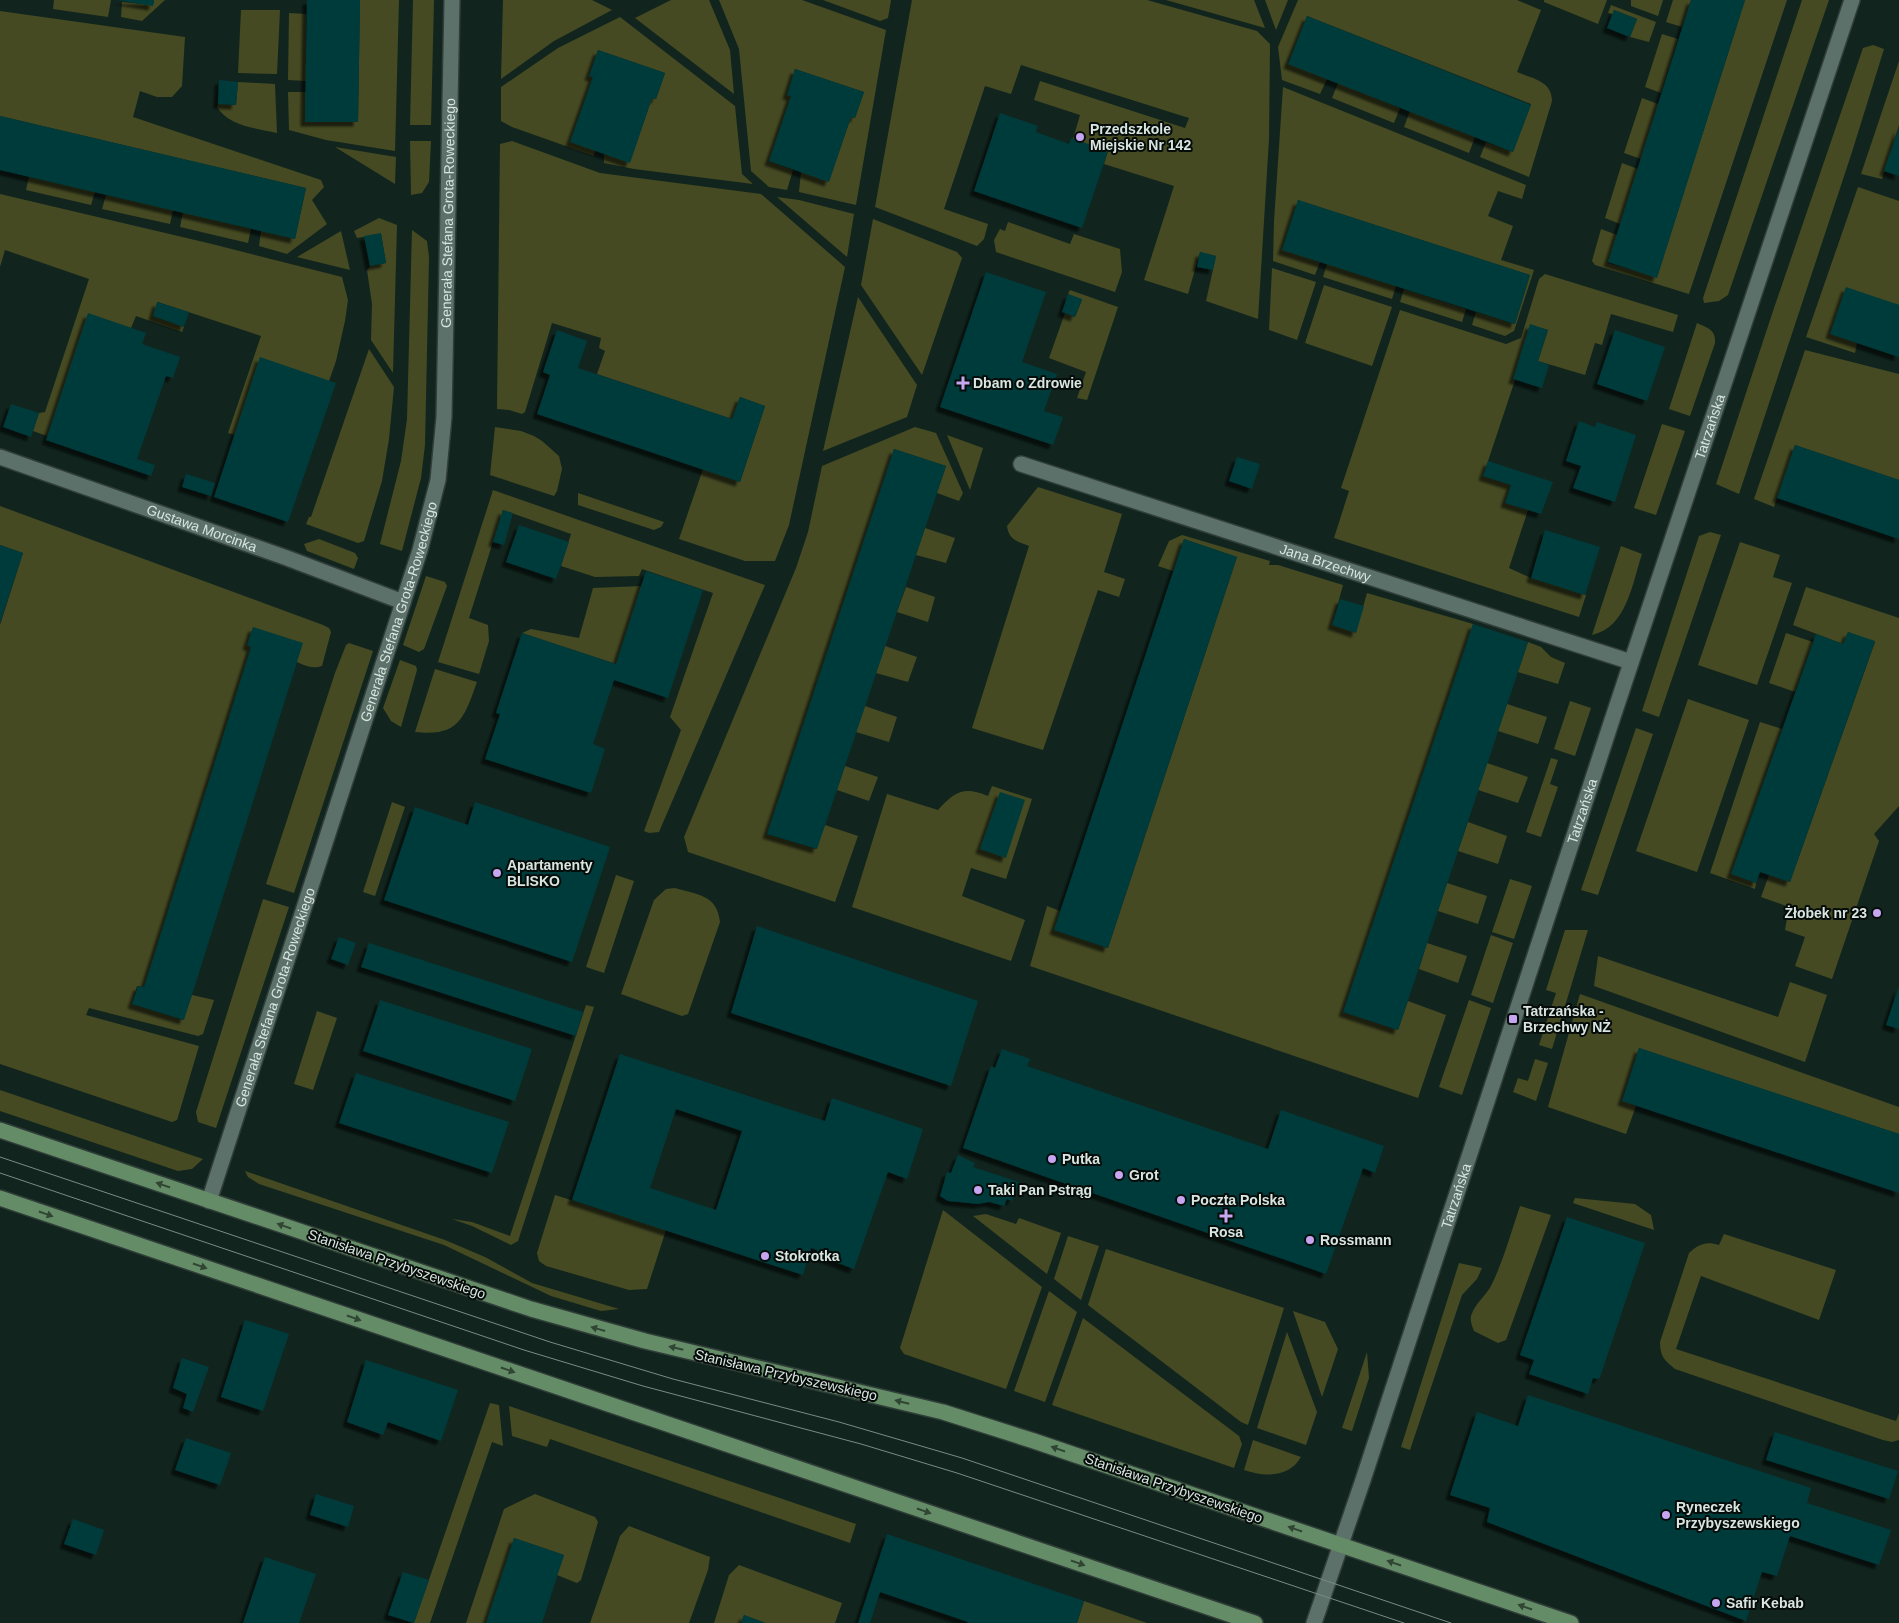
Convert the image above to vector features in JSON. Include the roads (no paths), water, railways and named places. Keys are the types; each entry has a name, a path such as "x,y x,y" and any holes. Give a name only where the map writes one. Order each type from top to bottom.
{"main road":[{"name":"Stanisława Przybyszewskiego","path":"0,1130 446,1281 597,1329 943,1412 1044,1444 1571,1623"},
{"path":"0,1198 1255,1623"}],"street":[{"name":"Generała Stefana Grota-Roweckiego","path":"209,1201 403,602 438,480 442,448 452,0"},
{"name":"Tatrzańska","path":"1314,1623 1852,0"},
{"name":"Gustawa Morcinka","path":"0,456 287,558 403,602"},
{"name":"Jana Brzechwy","path":"1021,464 1631,662"}],"tram line":[{"path":"0,1157 550,1342 673,1379 839,1422 962,1458 1451,1623"},
{"path":"0,1173 524,1350 643,1386 861,1444 957,1473 1404,1623"}],"place":[{"name":"Przedszkole Miejskie Nr 142","path":"1080,137"},
{"name":"Dbam o Zdrowie","path":"963,383"},
{"name":"Apartamenty BLISKO","path":"497,873"},
{"name":"Żłobek nr 23","path":"1877,913"},
{"name":"Tatrzańska - Brzechwy NŻ","path":"1513,1019"},
{"name":"Putka","path":"1052,1159"},
{"name":"Grot","path":"1119,1175"},
{"name":"Taki Pan Pstrąg","path":"978,1190"},
{"name":"Poczta Polska","path":"1181,1200"},
{"name":"Rosa","path":"1226,1216"},
{"name":"Rossmann","path":"1310,1240"},
{"name":"Stokrotka","path":"765,1256"},
{"name":"Ryneczek Przybyszewskiego","path":"1666,1515"},
{"name":"Safir Kebab","path":"1716,1603"}]}
